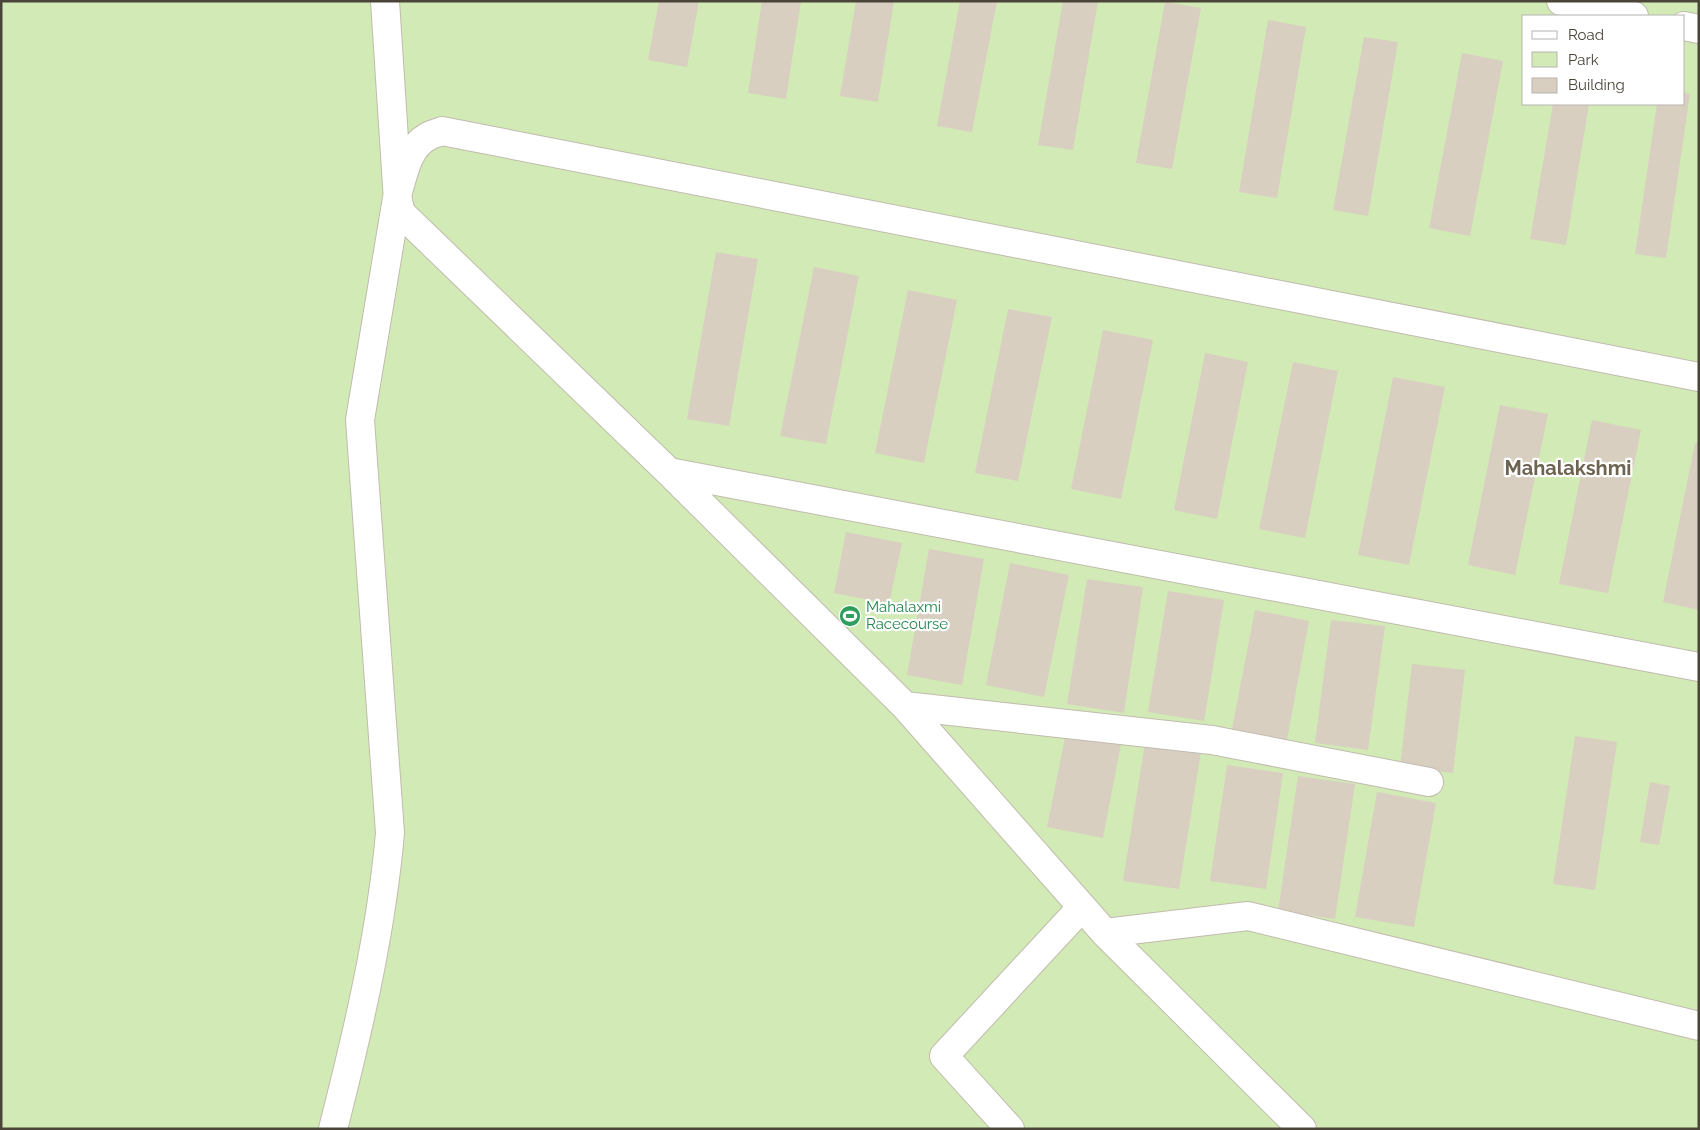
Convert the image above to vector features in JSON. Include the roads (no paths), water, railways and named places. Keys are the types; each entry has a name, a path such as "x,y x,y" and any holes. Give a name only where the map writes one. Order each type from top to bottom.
{"lane":[{"path":"385,1 398,201 401,213 669,472 905,706 1105,933 1302,1129"},
{"path":"1561,1 1629,15"},
{"path":"1685,26 1699,29"},
{"path":"333,1129 375,950 386,882 390,833 360,420 398,192 406,165 414,148 427,136 442,131 1699,377"},
{"path":"669,472 1699,667"},
{"path":"905,706 1212,740 1429,782"},
{"path":"1010,1129 944,1056 1082,907"},
{"path":"1105,933 1248,916 1699,1026"}],"place":[{"name":"Mahalaxmi Racecourse","path":"850,616"}],"district":[{"name":"Mahalakshmi","path":"1568,468"}]}
